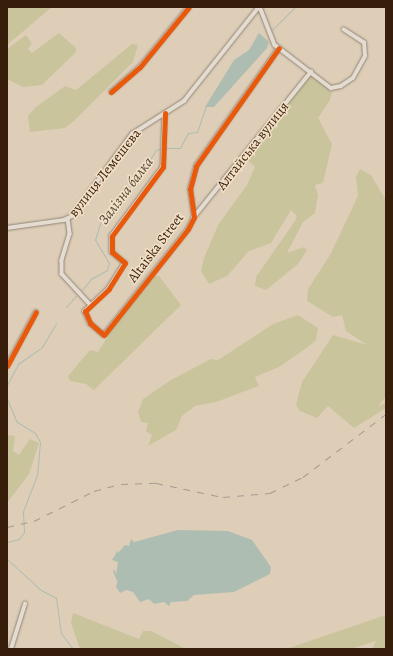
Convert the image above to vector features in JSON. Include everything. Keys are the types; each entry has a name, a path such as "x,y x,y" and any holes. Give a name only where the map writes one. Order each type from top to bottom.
{"street":[{"path":"111,92 140,66 189,7"},
{"path":"259,7 266,28 279,48 332,88 341,86 353,78 365,56 364,43 344,30"},
{"name":"вулиця Лемешєва","path":"90,304 62,274 62,261 70,234 68,219 132,134 184,101 259,7"},
{"name":"Altaiska Street","path":"90,304 85,315 104,335 194,218 190,189 196,166 279,48"},
{"name":"Алтайська вулиця","path":"194,218 311,72"},
{"path":"90,304 109,289 125,263 112,252 112,236 163,167 165,113"},
{"path":"7,228 68,219"},
{"path":"7,366 36,312"},
{"path":"11,649 25,604"}],"shaded area":[{"path":"7,7 52,7 7,45"},
{"path":"59,33 76,48 76,52 42,85 23,87 7,79 7,49 26,35 32,43 28,49 32,53"},
{"path":"259,33 269,42 267,48 214,107 205,107 234,60 249,50"},
{"path":"132,44 138,45 133,62 75,120 65,128 30,132 28,116 36,107 65,86 76,90"},
{"path":"311,75 332,92 330,100 318,118 332,144 323,183 315,185 318,195 315,213 303,222 287,253 304,247 307,250 298,264 266,290 255,286 256,277 295,221 297,216 291,210 271,243 249,251 227,276 209,284 201,271 204,258 218,225 247,185 255,167 245,158"},
{"path":"360,169 371,175 385,199 386,177 386,396 378,406 386,403 386,408 354,428 328,406 317,418 300,411 296,405 302,382 333,335 367,345 346,331 342,315 333,317 307,301 308,289 330,255 358,196 356,177"},
{"path":"154,276 159,276 181,305 94,390 86,384 70,381 68,376 90,350 98,352 122,313"},
{"path":"298,315 318,328 316,340 308,347 279,367 255,377 259,386 216,402 195,406 182,416 176,430 148,446 152,435 146,431 148,423 141,422 138,412 143,399 171,380 211,359 218,360 273,324"},
{"path":"7,435 15,436 13,451 19,455 30,439 39,443 29,474 7,503"},
{"path":"178,530 228,531 252,540 271,567 270,574 234,592 194,595 187,601 171,602 169,606 164,602 154,604 149,599 140,602 133,592 126,590 120,593 116,587 118,579 117,581 113,571 114,569 116,574 118,562 112,560 118,550 118,553 125,545 129,546 131,539 134,542"},
{"path":"73,613 139,639 143,631 151,631 186,649 80,649 71,623"},
{"path":"386,615 386,649 372,649 376,641 351,649 286,649"}],"waterway":[{"path":"271,31 295,7"},
{"name":"Залізна балка","path":"166,148 180,148 188,133 197,132 206,106"},
{"name":"Залізна балка","path":"82,290 91,279 107,270 109,263 95,240 101,220 116,199 139,178 156,150 162,148"},
{"path":"66,307 76,296"},
{"name":"Залізна балка","path":"7,385 18,364 42,347 56,324"},
{"name":"Залізна балка","path":"7,399 17,422 35,433 40,442 37,475 23,512 24,532 19,539 7,542"},
{"name":"Залізна балка","path":"7,559 41,590 56,598 61,633 73,649"}],"railway":[{"path":"7,527 34,521 94,491 121,484 156,483 223,497 270,493 303,477 386,414"}],"cycle path":[{"path":"111,92 140,67 189,7"},
{"path":"165,113 163,167 112,236 112,252 125,263 109,289 85,311 90,323 104,335 188,229 194,217 190,189 196,166 279,48"},
{"path":"7,366 36,312"}]}
